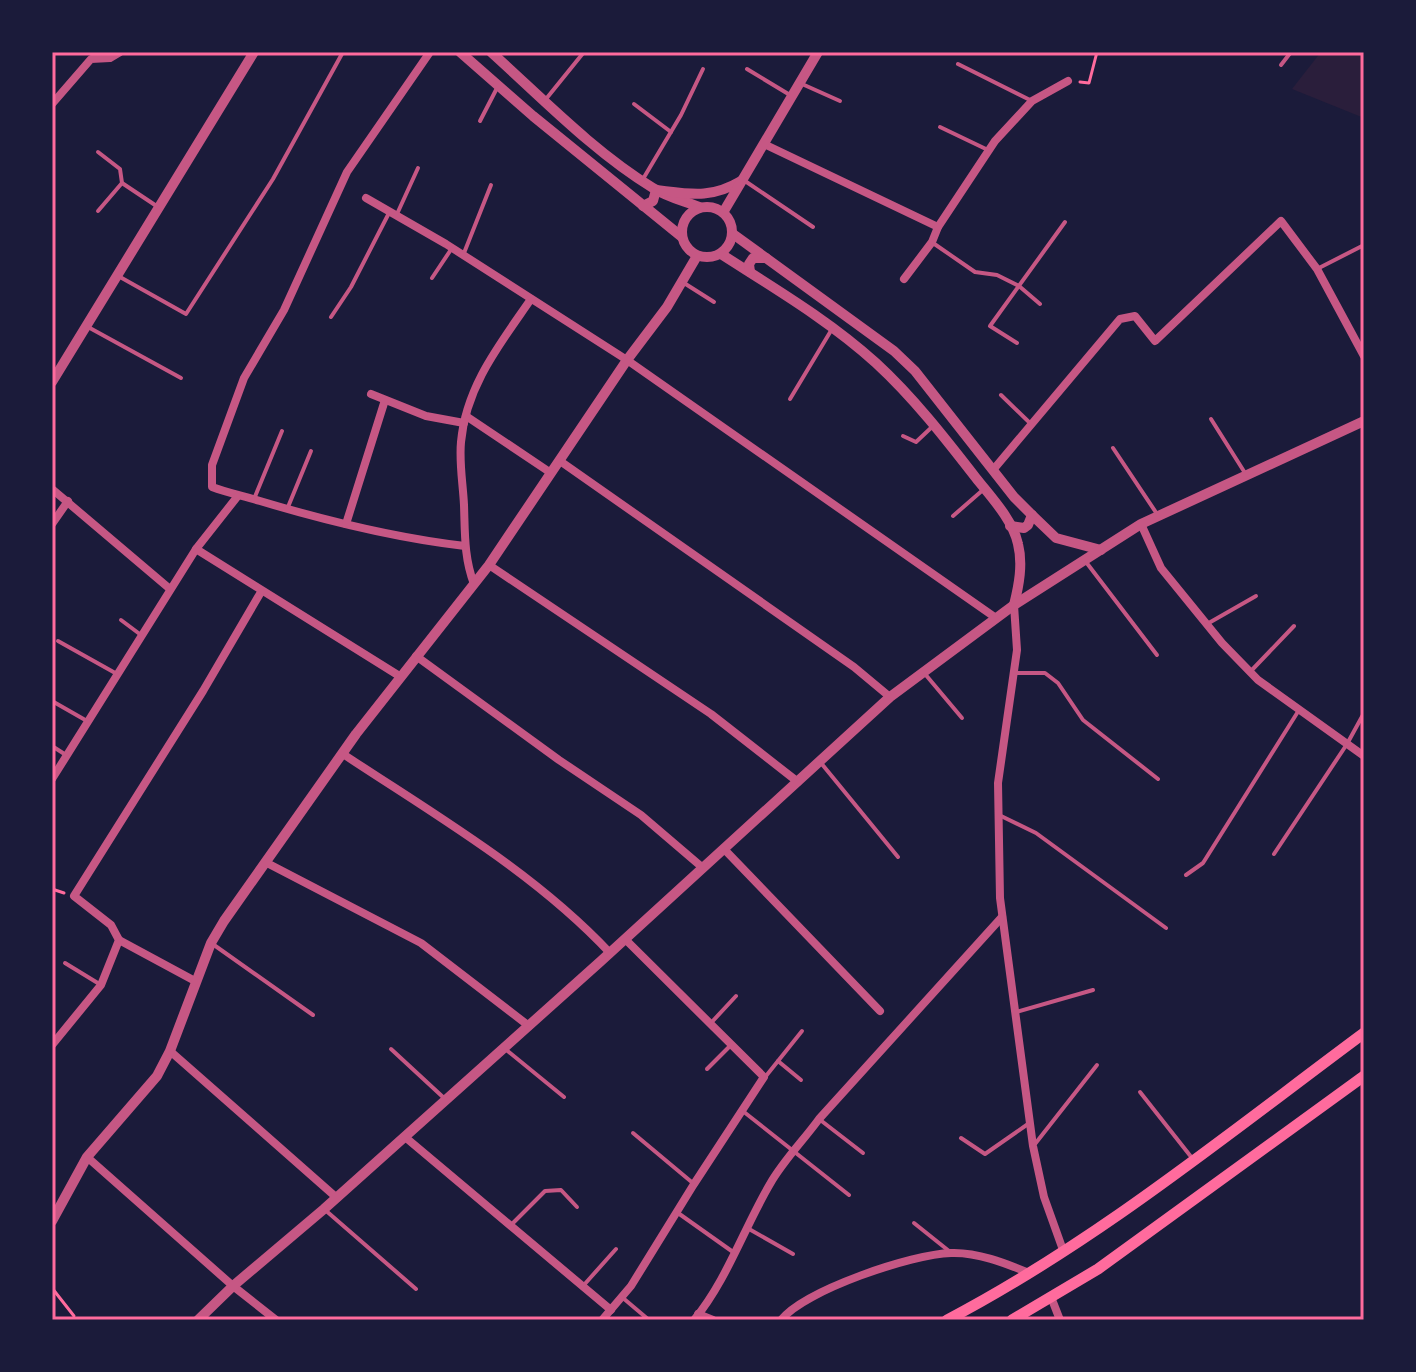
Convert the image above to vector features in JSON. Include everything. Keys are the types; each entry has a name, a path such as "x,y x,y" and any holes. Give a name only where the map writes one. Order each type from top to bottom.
{"main road":[{"path":"947,1320 995,1295 1063,1250 1193,1160 1364,1033"},
{"path":"1012,1320 1098,1269 1364,1076"}],"street":[{"path":"52,104 91,59 110,58 120,52"},
{"path":"52,382 254,52"},
{"path":"430,52 347,172 284,310 244,378 212,465 212,487 237,497 417,541 465,546"},
{"path":"460,52 682,237 687,248 697,256 709,258 721,254 730,245 733,234 731,221 724,211 699,207 642,181 491,52"},
{"path":"724,211 818,52"},
{"path":"904,279 932,242 938,227 988,150 1032,101 1068,81"},
{"path":"764,144 938,227"},
{"path":"656,190 709,195 743,180"},
{"path":"643,206 653,201 656,190"},
{"path":"366,198 452,248 627,360 996,618"},
{"path":"682,237 683,224 689,214 699,207"},
{"path":"993,470 1120,319 1135,316 1155,341 1281,221 1317,269 1364,356"},
{"path":"733,234 904,361 1014,497 1056,538 1101,550"},
{"path":"721,254 875,362 933,425 984,489 1010,526 1018,544 1020,581 1014,605 1017,650 998,783 1000,898 1033,1146 1044,1197 1063,1250"},
{"path":"52,1221 87,1157 157,1076 170,1051 211,943 224,921 343,754 489,565 627,360 667,307 697,256"},
{"path":"750,272 749,264 753,258 766,258"},
{"path":"474,584 466,563 465,546 461,444 465,419 475,385 487,362 531,299"},
{"path":"371,394 426,416 465,419 551,473"},
{"path":"346,524 385,400"},
{"path":"198,1320 529,1026 890,697 1014,605 1141,524 1364,421"},
{"path":"560,461 854,667 890,697"},
{"path":"52,489 170,589"},
{"path":"52,779 196,549 237,497"},
{"path":"52,524 68,501"},
{"path":"1010,526 1024,528 1032,515"},
{"path":"1141,524 1161,568 1250,672 1364,756"},
{"path":"196,549 401,677"},
{"path":"489,565 711,714 798,782"},
{"path":"195,981 119,940 111,925 74,896 203,691 261,592"},
{"path":"416,656 559,760 641,815 703,868"},
{"path":"343,754 517,870 579,920 610,953"},
{"path":"724,849 880,1011"},
{"path":"267,863 421,943 529,1026"},
{"path":"713,1320 696,1317 749,1229 770,1183 819,1119 1002,917"},
{"path":"602,1320 622,1297 764,1077 625,939"},
{"path":"52,1045 101,985 119,940"},
{"path":"170,1051 337,1198"},
{"path":"405,1137 611,1310"},
{"path":"87,1157 276,1320"},
{"path":"781,1320 790,1309 827,1288 903,1263 951,1253 999,1261 1029,1273"},
{"path":"1051,1297 1060,1320"}],"lane":[{"path":"117,275 186,314 273,179 343,52"},
{"path":"545,101 584,52"},
{"path":"1281,65 1291,52"},
{"path":"958,64 1032,101"},
{"path":"642,181 703,69"},
{"path":"747,69 792,96"},
{"path":"800,83 840,101"},
{"path":"480,121 498,85"},
{"path":"634,104 671,132"},
{"path":"940,127 988,150"},
{"path":"98,152 120,169 122,183 158,208"},
{"path":"331,317 418,168"},
{"path":"743,180 813,227"},
{"path":"98,211 122,183"},
{"path":"463,255 491,185"},
{"path":"1017,343 990,326 1065,222"},
{"path":"932,242 975,272 997,275 1019,286 1040,304"},
{"path":"1317,269 1364,245"},
{"path":"432,278 452,248"},
{"path":"682,282 714,302"},
{"path":"86,326 181,378"},
{"path":"790,399 832,329"},
{"path":"1001,395 1031,424"},
{"path":"1211,419 1246,475"},
{"path":"903,436 916,442 933,425"},
{"path":"254,499 282,431"},
{"path":"1113,448 1158,516"},
{"path":"287,509 311,451"},
{"path":"953,516 984,489"},
{"path":"1085,560 1157,655"},
{"path":"1207,624 1256,596"},
{"path":"121,620 143,637"},
{"path":"1250,672 1294,626"},
{"path":"58,641 119,675"},
{"path":"923,672 962,718"},
{"path":"1013,673 1045,673 1058,683 1083,720 1158,779"},
{"path":"52,701 89,722"},
{"path":"1186,875 1203,863 1300,710"},
{"path":"1274,854 1364,713"},
{"path":"52,746 68,756"},
{"path":"820,761 898,857"},
{"path":"998,815 1036,833 1166,928"},
{"path":"211,943 313,1015"},
{"path":"65,963 101,985"},
{"path":"1016,1012 1093,990"},
{"path":"710,1024 736,996"},
{"path":"764,1077 802,1031"},
{"path":"707,1069 732,1045"},
{"path":"504,1048 564,1097"},
{"path":"391,1049 446,1100"},
{"path":"778,1060 801,1080"},
{"path":"1033,1146 1097,1065"},
{"path":"1140,1092 1193,1160"},
{"path":"742,1110 849,1195"},
{"path":"819,1119 863,1153"},
{"path":"961,1138 985,1154 1030,1122"},
{"path":"633,1133 694,1184"},
{"path":"511,1225 545,1191 561,1190 577,1207"},
{"path":"324,1209 416,1289"},
{"path":"677,1212 735,1253"},
{"path":"914,1223 951,1253"},
{"path":"749,1229 793,1254"},
{"path":"583,1286 616,1249"},
{"path":"622,1297 649,1320"}],"path":[{"path":"1068,81 1089,83 1097,52"},
{"path":"52,1288 74,1316"}],"shaded area":[{"path":"1321,52 1364,52 1364,118 1292,89"}]}
